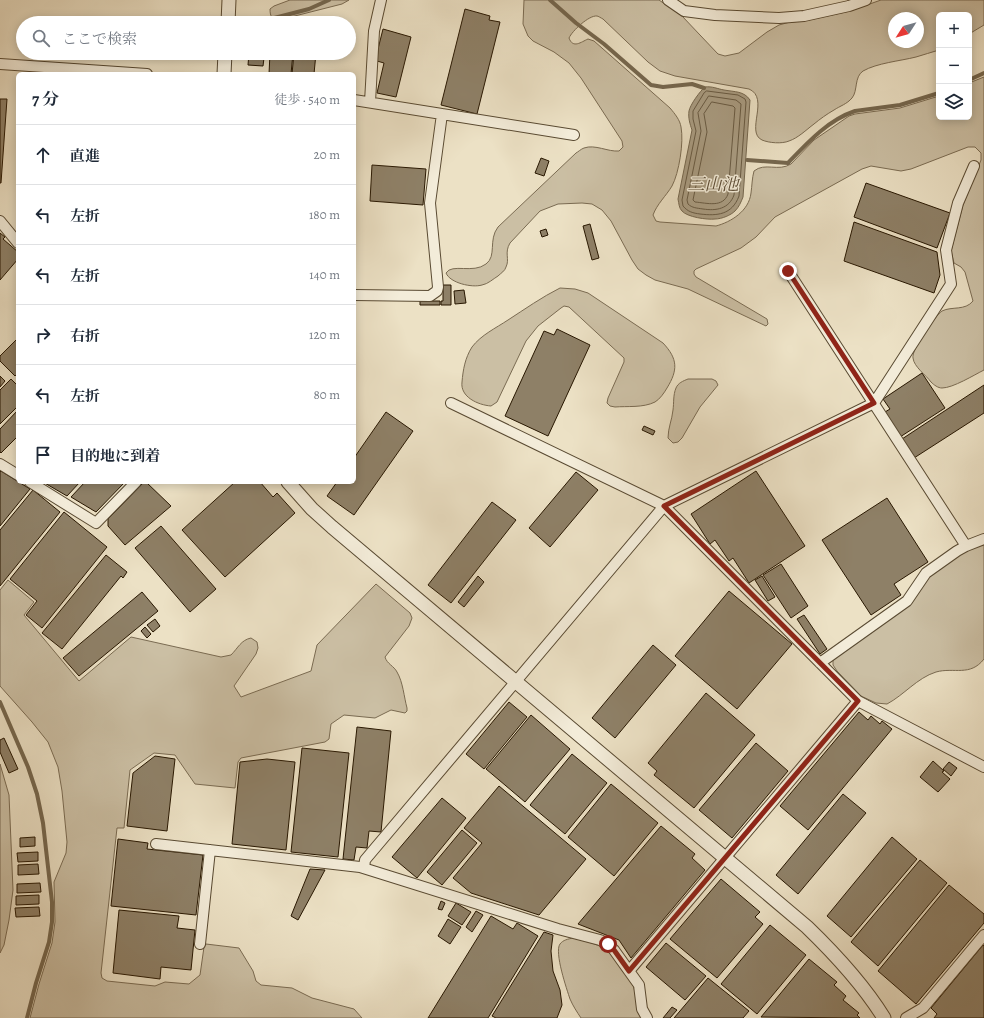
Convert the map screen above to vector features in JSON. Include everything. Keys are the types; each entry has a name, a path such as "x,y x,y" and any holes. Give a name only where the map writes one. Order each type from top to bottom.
{"street":[{"path":"228,16 229,0"},
{"path":"370,102 374,31 380,0"},
{"path":"668,0 684,11 715,15 779,18 804,16 848,6 866,0"},
{"path":"224,72 225,60"},
{"path":"0,64 118,72"},
{"path":"356,100 574,135"},
{"path":"356,295 430,296 437,291 438,287 430,203 442,114"},
{"path":"364,868 365,860 664,506 874,403 951,284 946,250 958,203 974,166"},
{"path":"0,221 16,241"},
{"path":"788,271 966,546"},
{"path":"451,403 664,506 858,701 984,767"},
{"path":"0,464 16,474"},
{"path":"33,484 96,523 134,484"},
{"path":"290,484 312,509 332,527 807,927 831,949 853,974 873,1000 884,1018"},
{"path":"820,662 906,601 926,573 966,546 984,539"},
{"path":"629,971 858,701"},
{"path":"156,844 364,868 558,929 600,940 608,944 614,950 639,985 642,1009 647,1018"},
{"path":"200,944 210,850"},
{"path":"906,1018 923,1008 984,935"}],"shaded area":[{"path":"290,0 349,0 342,4 295,16 271,16 270,9"},
{"path":"524,0 659,0 682,16 718,54 725,56 739,53 779,25 850,11 881,0 984,0 984,25 972,32 972,12 936,12 936,51 916,57 882,64 863,71 858,77 854,95 850,100 796,138 783,143 765,141 757,136 756,123 758,100 755,93 749,89 675,76 660,71 648,62 603,19 597,16 585,21 569,38 575,44 588,39 594,41 670,108 678,119 682,133 680,157 675,180 653,215 656,221 660,222 716,226 728,222 738,215 747,205 750,199 754,171 763,167 781,167 791,164 814,140 849,116 855,114 900,108 936,97 936,120 972,120 972,82 984,77 984,370 957,384 941,388 933,384 920,371 913,358 913,354 919,341 942,311 966,306 973,301 965,272 961,267 954,263 951,251 963,205 981,160 981,153 975,147 968,147 911,169 901,171 871,166 862,169 775,217 756,237 741,248 694,271 696,277 767,319 768,324 766,326 688,289 655,280 646,275 638,269 632,260 611,221 602,210 592,204 558,204 540,211 510,243 507,250 507,264 505,270 488,283 473,286 452,280 446,273 449,270 481,267 489,261 492,252 493,237 498,227 576,153 583,148 588,147 619,151 623,147 622,141 581,78 569,63 554,52 533,41 528,36 523,24"},
{"path":"560,288 575,289 588,293 663,343 672,354 675,370 671,382 659,399 650,404 640,406 610,406 607,403 608,398 624,362 624,358 569,307 564,306 538,326 526,341 497,402 491,406 481,404 467,396 462,387 462,382 465,364 472,347 489,332"},
{"path":"688,379 712,379 716,381 718,385 700,407 682,438 678,442 673,443 668,438 674,393 678,385"},
{"path":"984,543 984,659 979,665 967,670 943,671 929,675 887,704 876,703 861,696 837,671 833,665 833,659 929,576 959,555"},
{"path":"8,580 34,602 24,615 79,681 131,637 221,657 231,655 242,642 251,638 257,642 258,648 256,654 234,686 241,697 311,671 317,645 376,584 410,613 412,618 409,626 385,657 396,670 401,680 407,708 405,713 391,710 375,718 344,715 331,724 329,739 325,742 241,758 238,762 235,788 195,784 175,755 154,753 130,770 124,828 117,828 101,973 102,978 107,981 155,986 165,982 189,984 200,975 204,947 206,944 239,948 253,971 256,981 261,985 292,988 312,998 354,1009 362,1018 30,1018 52,943 55,922 54,882 66,853 67,842 58,767 48,742 0,686 0,590"},
{"path":"0,764 9,795 13,890 4,945 0,953"},
{"path":"573,938 597,945 612,956 631,981 641,1018 581,1018 570,999 559,955 560,944 567,939"}],"water":[{"name":"三山池","path":"705,87 739,92 748,97 750,100 743,197 739,206 733,212 718,219 688,215 681,210 678,199 692,130 689,119 689,111 691,105"}],"building":[{"path":"465,9 490,16 489,20 500,22 477,114 441,105"},
{"path":"383,29 411,37 396,97 377,93 384,63 377,61 378,49"},
{"path":"248,60 264,60 263,66 248,65"},
{"path":"270,60 292,60 291,72 269,72"},
{"path":"293,60 315,60 314,72 292,72"},
{"path":"0,99 7,99 1,183 0,183"},
{"path":"541,158 549,161 544,176 535,173"},
{"path":"372,165 426,169 423,205 370,201"},
{"path":"866,183 950,213 937,248 854,217"},
{"path":"854,222 937,252 940,275 934,293 844,261"},
{"path":"590,224 599,258 592,260 583,226"},
{"path":"546,229 548,235 542,237 540,231"},
{"path":"0,233 5,237 3,239 16,250 16,261 0,280"},
{"path":"443,285 451,285 451,305 441,305 441,301 443,301"},
{"path":"464,290 466,303 455,304 454,291"},
{"path":"420,301 440,301 440,305 420,305"},
{"path":"557,329 590,345 548,436 505,416 544,331 554,335"},
{"path":"16,340 15,376 0,361 0,356"},
{"path":"922,373 945,408 900,437 885,412 890,409 883,399"},
{"path":"0,376 5,381 0,387"},
{"path":"11,379 16,384 16,408 0,424 0,390"},
{"path":"984,385 984,413 914,458 902,439"},
{"path":"16,412 16,438 1,453 0,452 0,429"},
{"path":"386,412 413,431 354,515 327,496 336,484 356,484 356,455"},
{"path":"644,426 655,431 653,435 642,430"},
{"path":"1,471 16,480 16,484 22,484 30,489 0,526"},
{"path":"756,471 805,546 749,583 733,558 729,561 715,540 710,544 691,514"},
{"path":"576,472 598,490 550,547 529,528"},
{"path":"46,484 78,484 67,496"},
{"path":"83,484 123,484 96,512 71,497"},
{"path":"142,484 148,484 171,506 125,545 108,526 108,519"},
{"path":"233,484 262,484 273,497 277,493 295,513 225,577 182,530"},
{"path":"33,490 60,512 0,586 0,530"},
{"path":"887,498 928,562 894,584 901,595 871,615 822,540"},
{"path":"492,502 516,520 451,603 428,585"},
{"path":"64,512 107,547 42,628 26,615 37,601 10,579"},
{"path":"161,526 216,589 190,612 135,548"},
{"path":"106,555 127,572 123,578 121,576 62,649 42,633"},
{"path":"781,564 808,606 791,618 763,575"},
{"path":"478,576 484,582 464,607 458,602"},
{"path":"762,576 775,597 768,601 755,580"},
{"path":"729,591 792,644 737,709 675,656"},
{"path":"142,592 158,611 79,676 63,658"},
{"path":"804,615 827,649 820,654 797,619"},
{"path":"155,619 160,626 153,632 147,625"},
{"path":"145,627 151,634 147,638 141,631"},
{"path":"653,645 676,665 615,738 592,718"},
{"path":"706,693 755,735 694,808 654,775 657,771 648,763"},
{"path":"509,702 527,717 484,769 466,754"},
{"path":"859,712 868,720 871,716 880,724 882,721 892,729 808,830 780,806"},
{"path":"531,715 570,749 525,802 486,769"},
{"path":"357,727 391,731 381,832 369,831 367,848 356,847 354,860 343,859"},
{"path":"4,738 18,769 9,773 0,752 0,740"},
{"path":"756,743 788,771 732,838 699,810"},
{"path":"302,748 349,753 338,857 291,852"},
{"path":"572,754 607,783 565,834 530,805"},
{"path":"155,756 175,759 167,831 127,826 133,773"},
{"path":"267,759 295,762 286,850 232,844 240,762"},
{"path":"933,761 950,779 938,792 920,777"},
{"path":"949,762 957,768 951,776 943,769"},
{"path":"611,784 658,823 614,876 568,837"},
{"path":"499,786 586,859 539,915 471,893 453,878 482,843 464,828"},
{"path":"843,794 866,813 798,894 776,875"},
{"path":"442,798 466,818 417,878 392,857"},
{"path":"661,826 695,854 692,858 705,870 631,958 619,940 578,924"},
{"path":"462,830 477,843 442,885 427,872"},
{"path":"35,837 35,846 20,847 20,838"},
{"path":"892,837 917,859 851,937 827,916"},
{"path":"118,839 148,843 147,849 203,855 196,915 111,906"},
{"path":"38,852 38,861 18,862 17,853"},
{"path":"920,860 947,883 878,966 851,942"},
{"path":"38,864 39,874 18,875 18,865"},
{"path":"310,869 325,870 298,920 291,916"},
{"path":"721,879 760,912 755,917 763,924 717,978 670,939"},
{"path":"40,883 41,892 17,893 17,884"},
{"path":"949,885 984,914 984,923 916,1004 878,971"},
{"path":"39,895 39,904 16,905 16,896"},
{"path":"441,901 445,903 442,910 438,909"},
{"path":"456,903 471,912 462,925 448,916"},
{"path":"39,907 40,916 16,917 15,908"},
{"path":"119,910 179,916 177,928 195,930 191,970 161,967 160,979 113,973"},
{"path":"476,911 483,915 472,932 466,927"},
{"path":"491,916 513,929 517,923 538,936 488,1018 428,1018"},
{"path":"448,919 461,927 450,944 438,936"},
{"path":"770,925 806,955 757,1014 721,984"},
{"path":"544,932 553,935 551,951 553,971 560,990 562,1005 557,1018 496,1018 492,1016"},
{"path":"666,943 706,976 685,1000 646,967"},
{"path":"983,945 984,1018 934,1018 937,1014 931,1008"},
{"path":"809,959 837,982 834,985 846,996 843,1000 859,1013 857,1015 860,1018 761,1017"},
{"path":"708,978 749,1011 743,1018 674,1018"},
{"path":"672,1007 677,1010 670,1018 663,1018"}],"waterway":[{"path":"282,16 309,9 329,0"},
{"path":"550,0 651,85 663,87 692,84 704,88"},
{"path":"972,79 984,73"},
{"path":"747,160 788,163 818,133 845,115 855,111 900,105 936,94"},
{"path":"0,702 28,767 37,794 43,823 52,902 52,922 49,942 27,1018"}],"route":[{"path":"608,944 629,971 858,701 664,506 874,403 788,271"}]}
